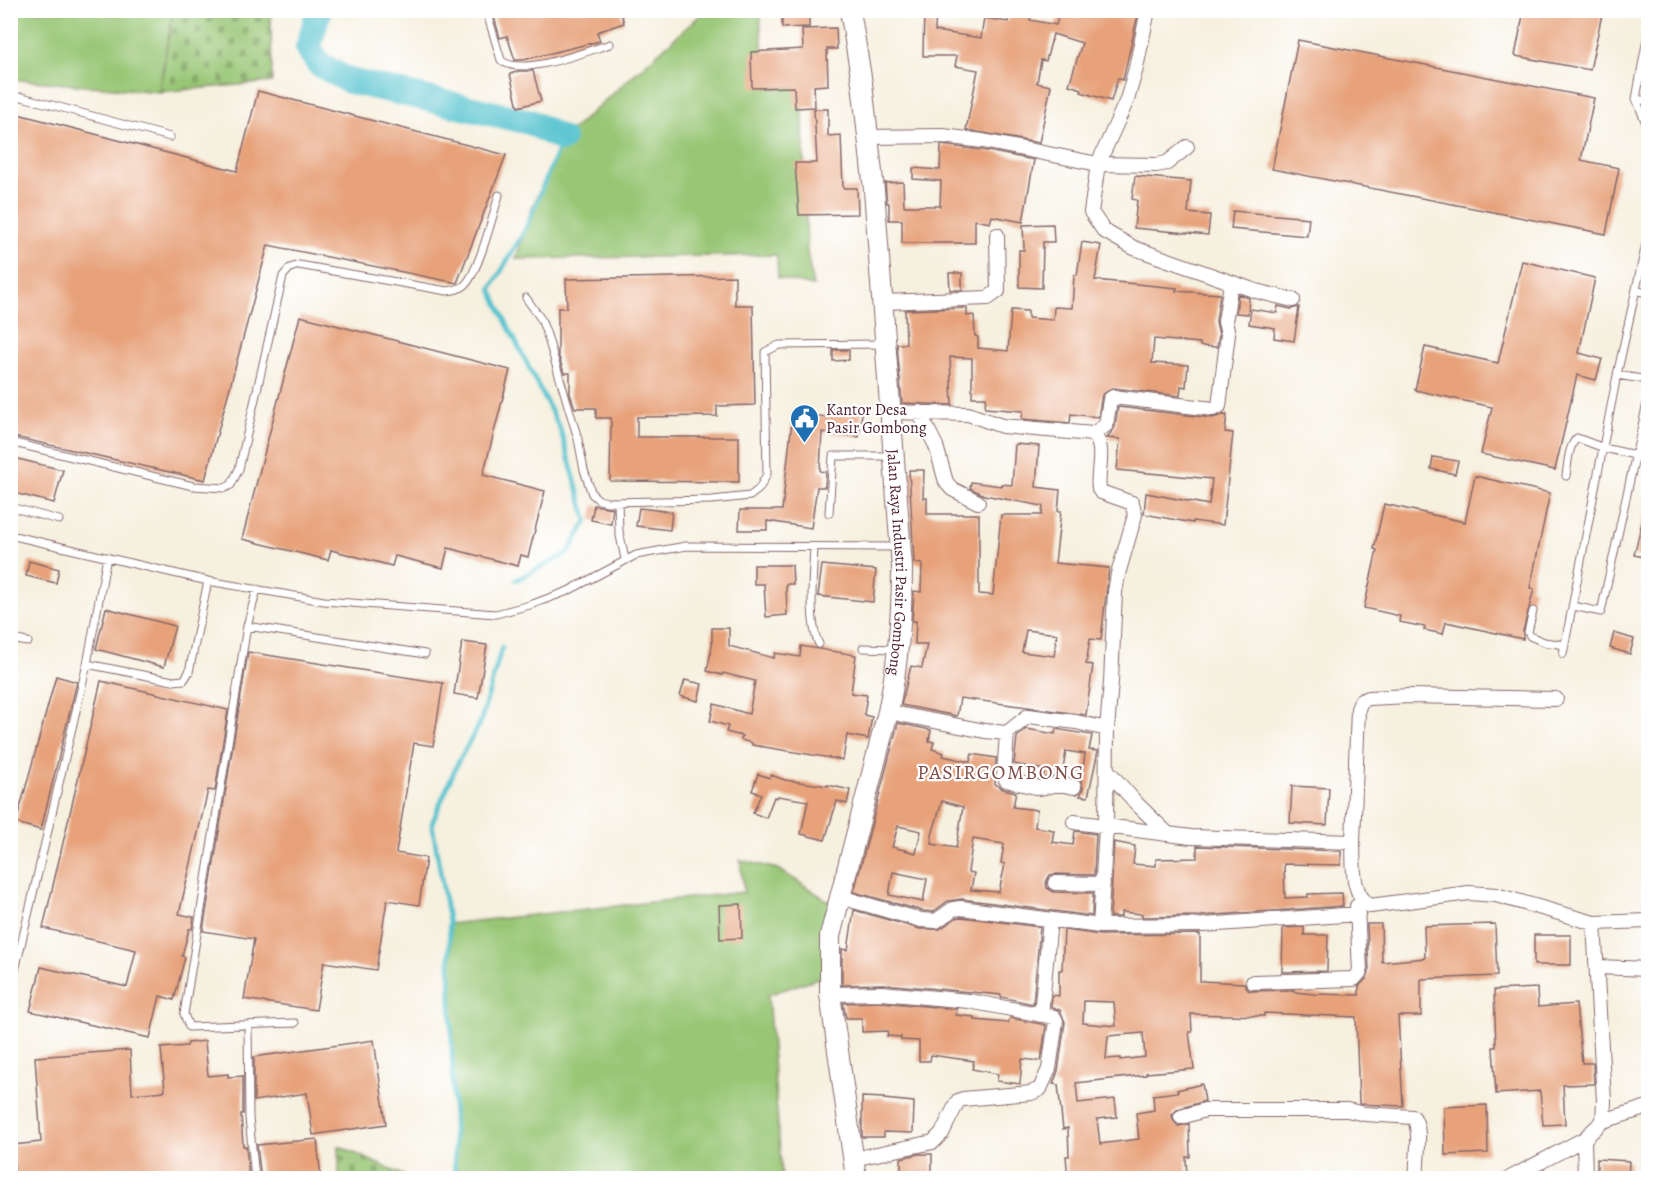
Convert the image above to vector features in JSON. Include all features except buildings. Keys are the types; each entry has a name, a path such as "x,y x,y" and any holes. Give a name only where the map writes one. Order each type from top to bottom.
{"main road":[{"name":"Jalan Raya Industri Pasir Gombong","path":"850,10 869,137 891,412 902,593 898,649 888,712 830,936 830,994 855,1169"}],"street":[{"path":"1148,10 1127,100 1098,164 1091,212 1093,218 1104,231 1134,248 1231,283 1293,300"},
{"path":"869,137 943,136 983,141 1098,164 1156,165 1167,163 1187,147"},
{"path":"883,302 988,298 994,295 998,291 998,235"},
{"path":"891,412 968,414 1002,426 1093,434 1106,425 1110,399 1113,397 1213,409 1219,406 1228,334 1225,322 1231,283"},
{"path":"919,412 936,446 946,482 952,489 978,502"},
{"path":"1093,434 1098,440 1100,450 1099,489 1101,492 1132,503 1135,515 1115,592 1107,729 1106,827 1100,926"},
{"path":"1556,699 1409,696 1369,698 1361,701 1358,709 1353,842 1356,889 1362,901 1370,906 1469,893 1496,895 1594,923 1648,921"},
{"path":"888,712 985,731 1007,733 1028,716 1076,722 1107,729"},
{"path":"1007,733 1004,774 1006,780 1040,788 1059,784 1074,787"},
{"path":"1107,770 1168,834"},
{"path":"1074,822 1168,834 1353,842"},
{"path":"1055,883 1103,884"},
{"path":"840,897 921,920 936,921 953,909 961,908 1100,926 1204,925 1358,914"},
{"path":"1253,982 1354,979 1358,977 1360,972 1357,905 1362,901"},
{"path":"1041,1015 1050,920"},
{"path":"1594,923 1604,1101 1602,1121"},
{"path":"1598,967 1648,969"},
{"path":"830,994 882,993 969,1001 1054,1017 1056,1021 1049,1068 1040,1089 1031,1093 958,1101 942,1133 933,1143 855,1169"},
{"path":"1510,1179 1584,1139 1602,1121 1648,1107"},
{"path":"1181,1117 1193,1112 1217,1110 1347,1110 1365,1114 1413,1117 1418,1130 1417,1179"},
{"path":"1584,1139 1585,1179"}],"lane":[{"path":"486,10 501,60 506,65 519,66 550,62 610,44"},
{"path":"1648,33 1636,99 1648,128"},
{"path":"10,99 22,98 170,137"},
{"path":"1636,99 1648,101"},
{"path":"10,442 193,486 225,488 231,485 239,470 283,276 291,268 299,265 439,290 447,291 463,287 469,280 477,262 499,195"},
{"path":"1563,654 1617,375 1638,291 1648,235"},
{"path":"1638,291 1648,293"},
{"path":"526,298 541,319 547,335 578,439 584,470 592,494 599,500 618,502 712,500 750,496 759,489 767,474 765,352 779,345 886,344"},
{"path":"1617,375 1642,379 1648,376"},
{"path":"1573,606 1600,612 1647,403"},
{"path":"1566,476 1571,447 1577,438 1604,448 1648,458"},
{"path":"829,513 833,456 894,456"},
{"path":"618,502 619,531 625,559"},
{"path":"10,507 59,520"},
{"path":"10,535 208,581 324,601 496,614 568,591 636,555 686,546 900,547"},
{"path":"814,547 815,637 819,644"},
{"path":"10,992 87,664 107,557"},
{"path":"87,664 173,681 184,680 189,672 208,581"},
{"path":"257,589 247,626 184,1014 189,1027 295,1023"},
{"path":"1533,611 1528,632 1530,636 1544,642 1565,645"},
{"path":"247,626 425,654"},
{"path":"10,639 28,642"},
{"path":"863,648 898,649"},
{"path":"248,1025 249,1118 255,1179"}],"green space":[{"path":"10,11 173,11 159,92 11,79"},
{"path":"173,11 271,11 272,82 159,92"},
{"path":"705,11 760,11 765,87 802,88 807,252 813,286 778,278 777,255 516,259 531,210 562,139"},
{"path":"740,860 778,869 832,903 821,977 768,995 782,1178 455,1178 449,924 744,892"},
{"path":"339,1146 409,1178 339,1178"}],"waterway":[{"path":"319,10 308,48 319,64 349,81 530,122 562,139"},
{"path":"516,580 568,553 587,521 560,429 491,289 526,228 562,139"},
{"path":"455,1178 449,924 432,823 458,762 480,723 502,647"}],"place":[{"name":"Kantor Desa Pasir Gombong","path":"805,444"}],"district":[{"name":"PASIRGOMBONG","path":"1001,772"}]}
